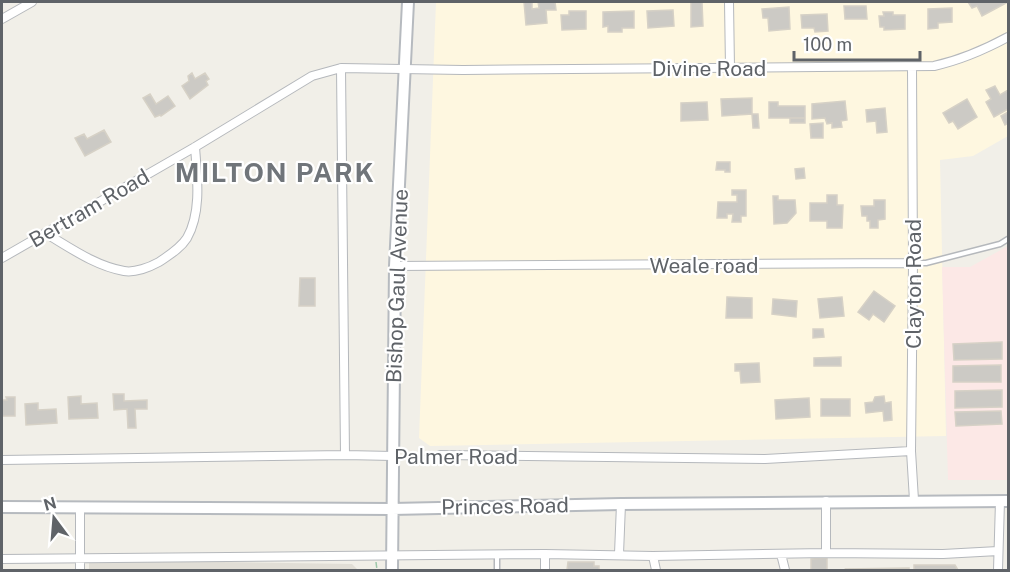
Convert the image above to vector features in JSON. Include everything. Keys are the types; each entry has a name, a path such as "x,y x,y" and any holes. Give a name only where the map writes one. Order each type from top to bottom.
{"main road":[{"name":"Bishop Gaul Avenue","path":"392,570 395,266 408,2"},
{"name":"Princes Road","path":"2,507 392,509 826,501 1004,501"}],"street":[{"path":"2,19 32,2"},
{"path":"729,2 730,68"},
{"name":"Divine Road","path":"404,70 934,66 981,51 1008,37"},
{"name":"Clayton Road","path":"912,67 911,451 914,501"},
{"path":"341,68 345,455"},
{"name":"Bertram Road","path":"2,258 195,147 312,76 341,68 404,70"},
{"path":"45,233 102,265 126,272 150,267 175,252 187,238 194,219 197,180 195,147"},
{"name":"Weale road","path":"395,266 913,263"},
{"name":"Palmer Road","path":"440,455 765,459 911,451"},
{"name":"Palmer Road","path":"2,459 393,456"},
{"path":"826,501 826,553"},
{"path":"998,570 1004,501"},
{"path":"619,554 621,504"},
{"path":"80,507 80,570"},
{"path":"2,559 545,554 653,556 826,553 943,554 998,551"},
{"path":"545,554 545,570"},
{"path":"781,554 782,566 785,570"},
{"path":"653,556 656,570"}],"lane":[{"name":"Weale road","path":"913,263 926,263 1000,244 1008,239"},
{"path":"497,555 497,570"}],"path":[{"name":"Palmer Road","path":"393,456 440,455"}],"shaded area":[{"path":"436,2 1008,2 1008,136 973,156 940,160 946,436 430,446 419,438"},
{"path":"1008,246 1008,480 948,480 942,267 970,267"},
{"path":"89,560 352,564 358,570 89,570"}],"building":[{"path":"524,2 532,2 532,9 539,8 538,2 555,2 556,10 546,10 547,23 526,25"},
{"path":"691,2 702,2 703,26 691,27"},
{"path":"968,2 1006,3 982,16 977,6 972,8"},
{"path":"844,6 866,6 867,19 845,19"},
{"path":"789,7 790,29 769,31 768,18 763,18 762,9"},
{"path":"952,8 952,22 938,23 938,28 928,29 928,9"},
{"path":"673,10 674,26 648,28 647,11"},
{"path":"569,11 586,11 586,29 562,30 561,15 569,15"},
{"path":"634,11 634,28 622,28 622,32 608,32 608,26 603,27 603,12"},
{"path":"883,12 905,15 905,29 884,30 884,27 880,27 879,16 884,16"},
{"path":"827,14 828,31 815,32 814,28 802,28 801,15"},
{"path":"192,73 195,79 205,73 209,79 206,81 208,85 190,99 182,86 189,81 188,76"},
{"path":"995,86 1000,95 1008,90 1008,109 994,117 986,102 991,99 986,90"},
{"path":"150,94 156,104 168,96 175,106 161,116 155,117 143,98"},
{"path":"752,98 752,114 722,116 721,99"},
{"path":"967,99 977,117 958,129 953,121 949,123 943,113"},
{"path":"845,101 847,120 841,121 842,127 832,128 832,123 827,124 825,118 812,119 812,104"},
{"path":"707,102 708,120 681,121 681,103"},
{"path":"769,102 778,102 778,106 805,106 805,118 769,118"},
{"path":"885,108 887,132 877,133 876,121 867,122 866,110"},
{"path":"1008,112 1008,123 1005,125 1001,116"},
{"path":"752,114 758,114 759,128 753,128"},
{"path":"790,118 805,118 805,123 790,123"},
{"path":"823,123 823,138 811,138 810,124"},
{"path":"104,130 111,142 85,156 75,138 84,134 87,139"},
{"path":"717,162 730,162 730,172 716,170"},
{"path":"804,168 805,178 796,179 795,169"},
{"path":"732,190 746,190 746,216 741,216 741,222 732,222 733,214 727,214 727,218 717,218 718,202 737,202 737,195 732,195"},
{"path":"827,195 837,195 837,205 843,205 842,228 827,228 827,221 810,221 810,203 827,203"},
{"path":"773,196 778,196 778,200 795,200 796,213 787,223 774,224"},
{"path":"874,200 885,200 885,219 878,220 878,228 870,228 867,216 862,216 861,206 874,206"},
{"path":"300,278 315,278 315,306 299,306"},
{"path":"874,291 895,306 884,322 873,314 869,320 858,312"},
{"path":"727,297 752,298 752,318 726,318"},
{"path":"842,297 844,316 820,318 818,299"},
{"path":"773,299 797,301 796,317 772,314"},
{"path":"813,329 823,329 824,337 813,338"},
{"path":"1002,342 1002,359 954,360 953,344"},
{"path":"841,357 841,366 814,366 814,358"},
{"path":"759,363 760,382 741,383 740,371 735,371 735,364"},
{"path":"1001,365 1001,382 953,382 953,366"},
{"path":"1002,390 1002,407 955,408 955,391"},
{"path":"113,394 124,394 124,401 147,400 147,409 135,409 136,428 128,428 127,409 114,410"},
{"path":"81,396 81,404 97,403 98,418 69,419 68,397"},
{"path":"884,396 885,403 891,402 892,420 884,421 883,411 866,413 865,403 873,402 875,397"},
{"path":"6,397 15,397 15,416 2,416 2,400 7,400"},
{"path":"809,398 810,417 776,419 775,400"},
{"path":"821,399 850,399 850,416 821,416"},
{"path":"38,403 38,410 56,409 57,423 26,425 25,404"},
{"path":"1001,411 1002,424 956,426 955,412"},
{"path":"827,558 827,570 811,570 811,559"},
{"path":"568,562 594,562 594,566 599,566 599,570 567,570"},
{"path":"914,565 955,565 958,570 914,570"},
{"path":"909,568 909,570 846,569"}],"district":[{"name":"MILTON PARK","path":"275,172"}]}
